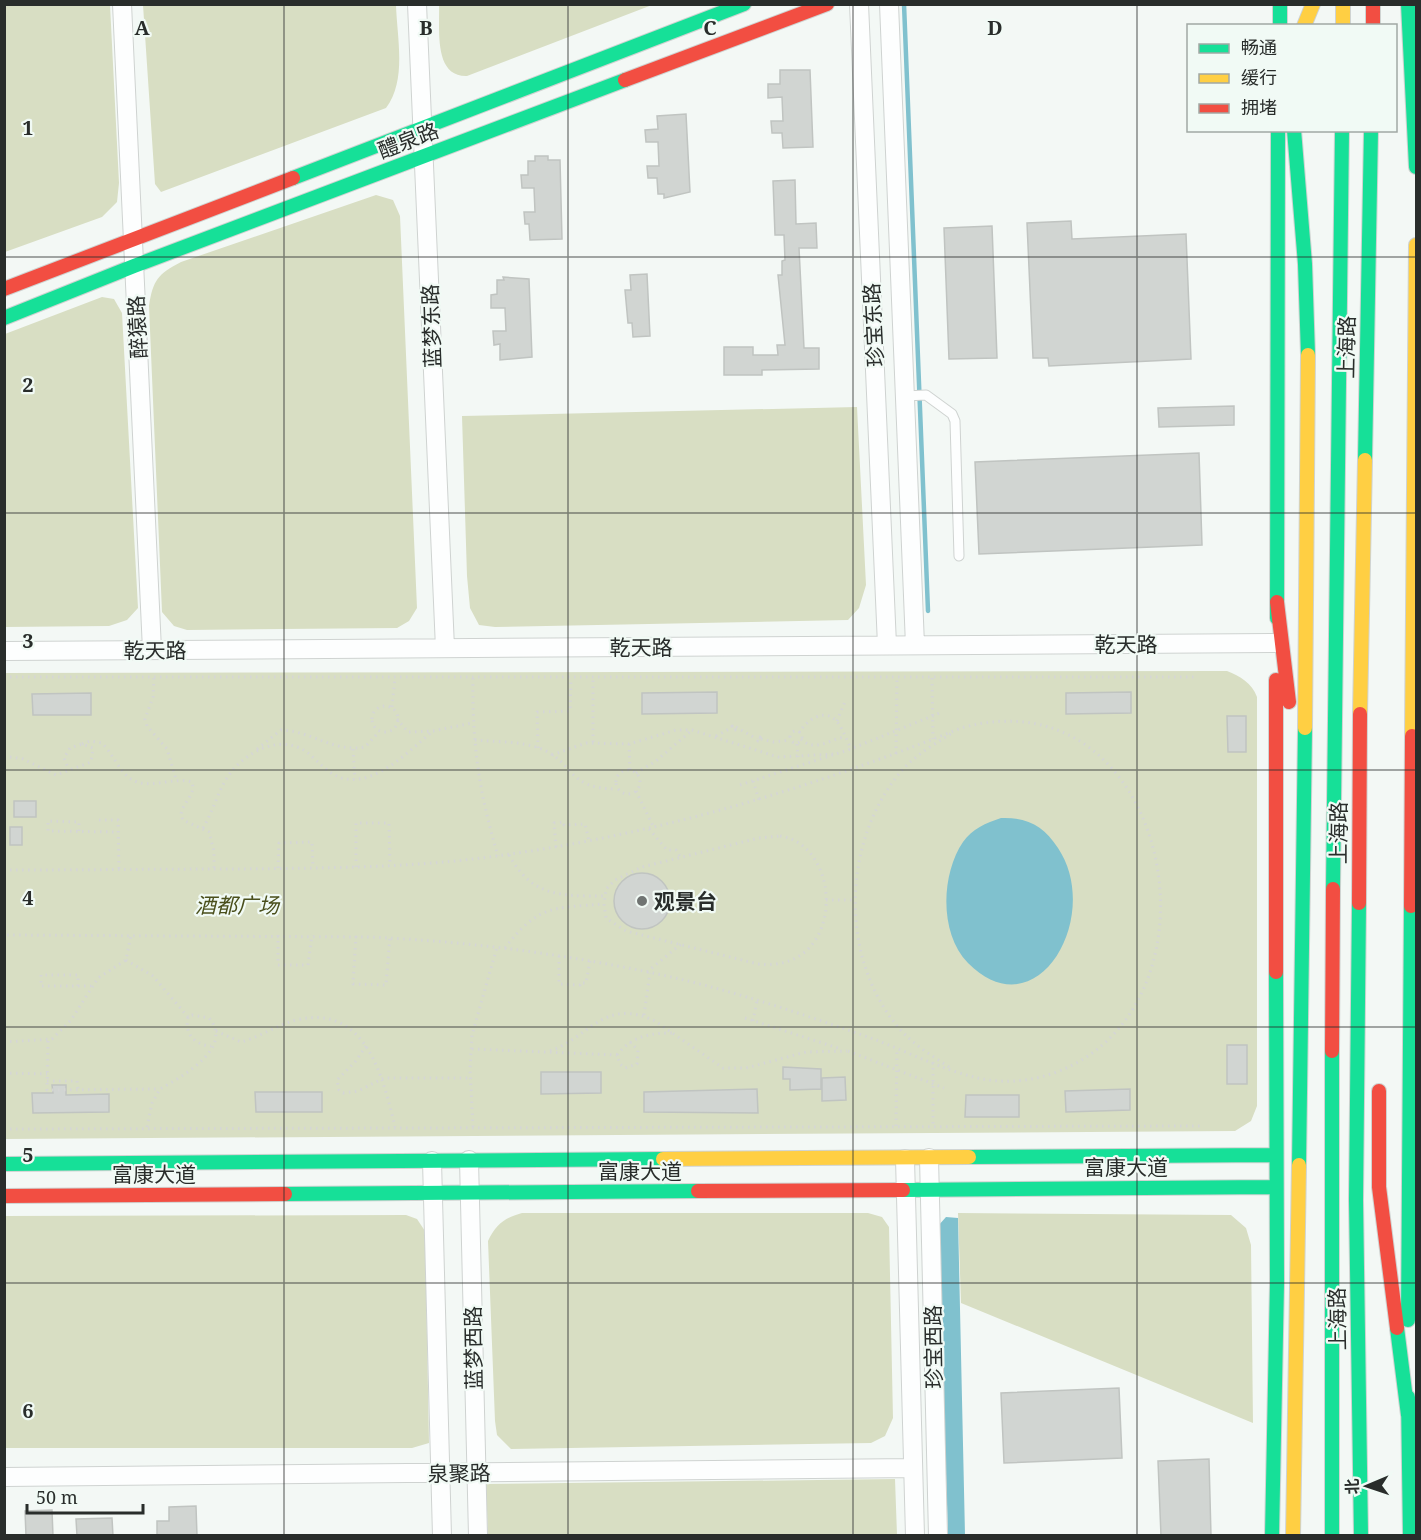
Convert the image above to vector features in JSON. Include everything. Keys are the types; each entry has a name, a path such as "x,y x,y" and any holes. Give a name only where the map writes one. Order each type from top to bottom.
{"main road":[{"name":"醴泉路","path":"4,289 744,4"},
{"name":"醴泉路","path":"4,318 134,266 827,4"},
{"path":"1280,4 1280,24"},
{"path":"1287,4 1290,24"},
{"path":"1290,24 1294,4"},
{"path":"1305,24 1313,4"},
{"path":"1343,4 1343,24"},
{"path":"1373,4 1373,24"},
{"path":"1408,4 1416,167"},
{"path":"1272,1536 1276,1187 1276,643 1280,132"},
{"path":"1293,132 1305,264 1310,396 1293,1536"},
{"name":"上海路","path":"1332,1536 1330,1157 1342,132"},
{"name":"上海路","path":"1361,1536 1356,1200 1361,643 1371,132"},
{"path":"1410,1536 1408,1415 1412,1238 1416,245"},
{"path":"1277,602 1290,712"},
{"path":"1361,643 1374,750"},
{"path":"1291,736 1291,830 1303,905"},
{"path":"1379,1081 1379,1187 1408,1415"},
{"name":"富康大道","path":"4,1164 1276,1155"},
{"name":"富康大道","path":"4,1197 1276,1187"}],"street":[{"name":"醉猿路","path":"122,4 152,650"},
{"name":"蓝梦东路","path":"417,4 445,648"},
{"name":"珍宝东路","path":"859,4 887,645"},
{"name":"珍宝东路","path":"889,4 915,645"},
{"name":"乾天路","path":"4,651 1276,643"},
{"name":"珍宝西路","path":"928,1158 938,1536"},
{"name":"珍宝西路","path":"905,1159 915,1536"},
{"name":"蓝梦西路","path":"469,1160 478,1536"},
{"name":"蓝梦西路","path":"432,1161 442,1536"},
{"name":"泉聚路","path":"4,1478 913,1468"}],"lane":[{"path":"905,396 926,395 952,414 955,420 959,556"},
{"path":"1408,1415 1416,1448"}],"path":[{"path":"4,677 1198,677"},
{"path":"154,677 153,698 145,719 147,726 167,749 176,779"},
{"path":"392,707 395,677"},
{"path":"473,678 472,723 482,802 498,856"},
{"path":"538,748 537,712 570,711 571,678"},
{"path":"592,742 593,678"},
{"path":"896,754 897,678"},
{"path":"932,678 933,739"},
{"path":"837,721 846,699"},
{"path":"386,705 392,707 398,714 397,719 391,731 379,732 374,729 372,721 378,708 386,705"},
{"path":"740,785 851,749 942,712"},
{"path":"845,738 833,738 818,746 811,746 801,740 799,733 805,723 816,716 831,717 837,721 851,749"},
{"path":"397,719 408,732 433,731 472,723"},
{"path":"4,870 357,867 498,856 651,829 759,800 835,777 961,728 998,721 1034,723 1071,737 1106,761 1134,799 1153,842 1159,873 1161,916 1153,960 1144,984 1122,1023 1097,1048 1054,1073 1031,1079 987,1080 955,1071 897,1048 757,1001 649,973 505,948 356,936 4,935"},
{"path":"716,736 734,728 759,739 774,742 790,740 797,743"},
{"path":"955,1071 916,1045 898,1027 880,1000 867,972 859,940 856,900 860,856 879,806 898,775 924,750 961,728"},
{"path":"203,828 214,810 224,781 242,761 281,730 306,734 344,749 365,747 379,732"},
{"path":"552,755 592,742 629,744 676,730 692,730 716,736 778,757 835,754"},
{"path":"636,773 673,748 692,730"},
{"path":"256,750 268,746 297,746 338,777 355,779 381,770 433,731"},
{"path":"790,740 792,733 799,733"},
{"path":"475,740 519,743 538,748 552,755 587,786 617,789 624,794 636,791"},
{"path":"797,743 801,740"},
{"path":"68,768 65,763 66,753 75,745 90,741 102,743 127,776 141,784 176,779 192,782 194,787 180,815 183,820 209,832 214,851 214,869"},
{"path":"797,743 798,757"},
{"path":"4,756 23,759 56,775 68,768 84,767 91,762 93,748 82,744"},
{"path":"629,744 630,770"},
{"path":"353,749 355,779"},
{"path":"617,789 616,777 622,771 630,770 636,773 640,780 636,791 651,829 667,850 676,850 681,858"},
{"path":"753,781 759,800"},
{"path":"99,820 118,820 119,870"},
{"path":"79,831 79,822 48,821 48,831 118,832"},
{"path":"556,847 554,822 564,822 564,825 585,824 589,841"},
{"path":"357,867 357,823 389,823 390,865"},
{"path":"759,838 792,838 803,844 814,856 824,879 826,900 822,927 804,955 788,963 758,964 615,926 606,918 604,896 609,884 627,873 759,838"},
{"path":"278,868 279,843 312,843 313,868"},
{"path":"508,854 521,874 542,890 562,895 604,896"},
{"path":"826,900 856,900"},
{"path":"505,948 520,928 538,914 565,907 604,904"},
{"path":"4,1042 48,1040 71,1020 98,978 126,960 131,935"},
{"path":"278,935 278,965 308,965 312,935"},
{"path":"356,936 353,984 386,985 390,938"},
{"path":"644,1015 649,973 668,953 676,951 681,944"},
{"path":"473,1127 472,1049 479,1008 497,947"},
{"path":"559,956 559,984 580,986 580,983 586,983 590,961"},
{"path":"126,960 153,976 188,1017 188,1029 196,1043 211,1046"},
{"path":"78,986 78,975 41,975 41,986 78,986 91,986"},
{"path":"753,1021 757,1001"},
{"path":"550,1051 561,1047 598,1021 627,1014 644,1015 723,1068 746,1068 806,1052 847,1051"},
{"path":"188,1017 201,1015 208,1018 216,1031 241,1042 279,1025 314,1018 341,1025 366,1044 384,1078 395,1127"},
{"path":"745,1018 847,1051 944,1088"},
{"path":"147,1127 152,1102 160,1089 201,1063 211,1046 216,1031"},
{"path":"472,1049 617,1055 630,1042 652,1033 673,1033"},
{"path":"48,1040 47,1090 160,1089"},
{"path":"617,1055 620,1064 625,1068 637,1064 638,1050 630,1042"},
{"path":"366,1044 355,1062 337,1080 339,1090 350,1094 384,1078 471,1078"},
{"path":"896,1126 897,1048"},
{"path":"933,1062 933,1126"},
{"path":"4,1073 47,1074"},
{"path":"47,1082 77,1082 78,1090"},
{"path":"4,1129 1200,1126"}],"green space":[{"path":"5,4 110,5 119,183 117,202 102,217 5,252"},
{"path":"439,4 652,5 467,76 456,74 448,69 443,60 439,38"},
{"path":"143,5 396,5 399,58 397,85 386,108 161,192 155,184"},
{"path":"376,195 393,200 400,216 417,608 409,621 397,628 187,630 174,626 162,612 149,306 152,290 162,274 181,262"},
{"path":"102,297 114,299 122,313 138,608 127,620 109,626 5,627 5,334"},
{"path":"857,407 866,585 859,608 848,620 495,627 479,625 470,608 467,576 462,416"},
{"name":"酒都广场","path":"1227,671 1245,681 1257,697 1257,1106 1251,1121 1235,1131 5,1139 4,673"},
{"path":"522,1213 868,1213 882,1217 889,1227 893,1418 885,1436 871,1443 511,1449 497,1435 495,1421 488,1241 501,1223"},
{"path":"958,1213 1231,1215 1246,1228 1251,1245 1253,1423 961,1303"},
{"path":"406,1215 417,1219 425,1231 429,1443 412,1448 5,1448 4,1216"},
{"path":"895,1479 897,1535 488,1535 486,1484"}],"water":[{"path":"1001,818 1027,821 1041,829 1053,840 1070,875 1073,904 1068,932 1056,957 1039,975 1018,984 994,981 968,963 952,936 946,904 950,870 963,842 975,830"},
{"path":"946,1217 958,1218 965,1535 948,1535 938,1226"}],"building":[{"path":"780,70 810,70 813,147 783,148 782,133 772,133 771,121 783,121 782,97 768,98 768,84 780,84"},
{"path":"686,114 690,192 664,198 664,194 658,194 657,178 648,178 647,166 659,166 658,142 646,142 645,130 658,129 657,116"},
{"path":"535,156 548,156 548,160 560,160 562,239 530,240 529,224 525,224 524,212 535,212 534,188 522,188 521,175 528,175 528,161 535,161"},
{"path":"795,180 796,224 816,223 817,248 799,248 804,348 819,348 819,369 762,370 762,375 724,375 724,347 753,347 753,355 778,355 777,345 785,345 778,275 782,275 782,261 785,260 784,235 775,235 773,181"},
{"path":"1071,221 1072,239 1186,234 1191,359 1049,366 1048,358 1033,358 1027,223"},
{"path":"992,226 997,358 949,359 944,228"},
{"path":"647,274 650,336 633,337 632,323 628,323 625,290 631,290 630,275"},
{"path":"503,277 529,279 532,357 500,360 500,344 494,345 493,331 506,331 505,308 491,308 491,295 497,294 497,280 504,280"},
{"path":"1234,406 1234,425 1159,427 1158,408"},
{"path":"1199,453 1202,545 979,554 975,462"},
{"path":"717,692 717,713 642,714 642,693"},
{"path":"1131,692 1131,713 1066,714 1066,693"},
{"path":"91,693 91,715 33,715 32,694"},
{"path":"1227,716 1246,716 1246,752 1228,752"},
{"path":"14,801 36,801 36,817 14,817"},
{"path":"10,827 22,827 22,845 10,845"},
{"name":"观景台","path":"642,873 653,875 662,881 668,890 670,901 668,912 662,921 653,927 642,929 631,927 622,921 616,912 614,901 616,890 622,881 631,875"},
{"path":"1227,1045 1247,1045 1247,1084 1227,1084"},
{"path":"783,1067 821,1069 821,1089 790,1090 790,1079 783,1079"},
{"path":"541,1072 601,1072 601,1093 541,1094"},
{"path":"845,1077 846,1100 822,1101 822,1078"},
{"path":"52,1085 66,1085 66,1095 109,1094 109,1112 33,1113 32,1093 53,1093"},
{"path":"757,1089 758,1113 644,1112 644,1092"},
{"path":"1130,1089 1130,1110 1066,1112 1065,1091"},
{"path":"255,1092 322,1092 322,1112 256,1112"},
{"path":"966,1095 1019,1095 1019,1117 965,1117"},
{"path":"1119,1388 1122,1458 1004,1463 1001,1393"},
{"path":"1209,1459 1211,1536 1161,1536 1158,1461"},
{"path":"196,1506 197,1536 157,1536 157,1521 169,1521 169,1507"},
{"path":"52,1510 53,1536 26,1536 25,1511"},
{"path":"112,1518 113,1536 77,1536 76,1519"}],"waterway":[{"path":"904,4 928,611"}],"traffic: fast":[{"path":"293,178 744,4"},
{"path":"1280,4 1280,24"},
{"path":"1408,4 1416,167"},
{"path":"4,318 134,266 625,80"},
{"path":"1277,618 1278,132"},
{"path":"1294,132 1305,264 1308,355"},
{"path":"1333,889 1342,132"},
{"path":"1365,460 1371,132"},
{"path":"1299,1165 1305,728"},
{"path":"1359,903 1356,1200 1361,1536"},
{"path":"1408,1320 1411,906"},
{"path":"1272,1536 1277,1283 1276,972"},
{"path":"1332,1051 1332,1536"},
{"path":"969,1157 1276,1155"},
{"path":"4,1164 663,1159"},
{"path":"903,1190 1276,1187"},
{"path":"285,1194 698,1191"},
{"path":"1397,1328 1408,1415"},
{"path":"1408,1397 1410,1536"}],"traffic: slow":[{"path":"1305,24 1313,4"},
{"path":"1343,4 1343,24"},
{"path":"1412,736 1416,245"},
{"path":"1305,728 1308,355"},
{"path":"1360,714 1365,460"},
{"path":"663,1159 969,1157"},
{"path":"1293,1536 1299,1165"}],"traffic: jam":[{"path":"625,80 827,4"},
{"path":"1373,4 1373,24"},
{"path":"4,289 293,178"},
{"path":"1277,602 1289,702"},
{"path":"1276,680 1276,972"},
{"path":"1359,903 1360,714"},
{"path":"1411,906 1412,736"},
{"path":"1332,1051 1333,889"},
{"path":"1379,1091 1379,1187 1397,1328"},
{"path":"698,1191 903,1190"},
{"path":"4,1196 285,1194"}],"place":[{"name":"观景台","path":"642,901"}]}
